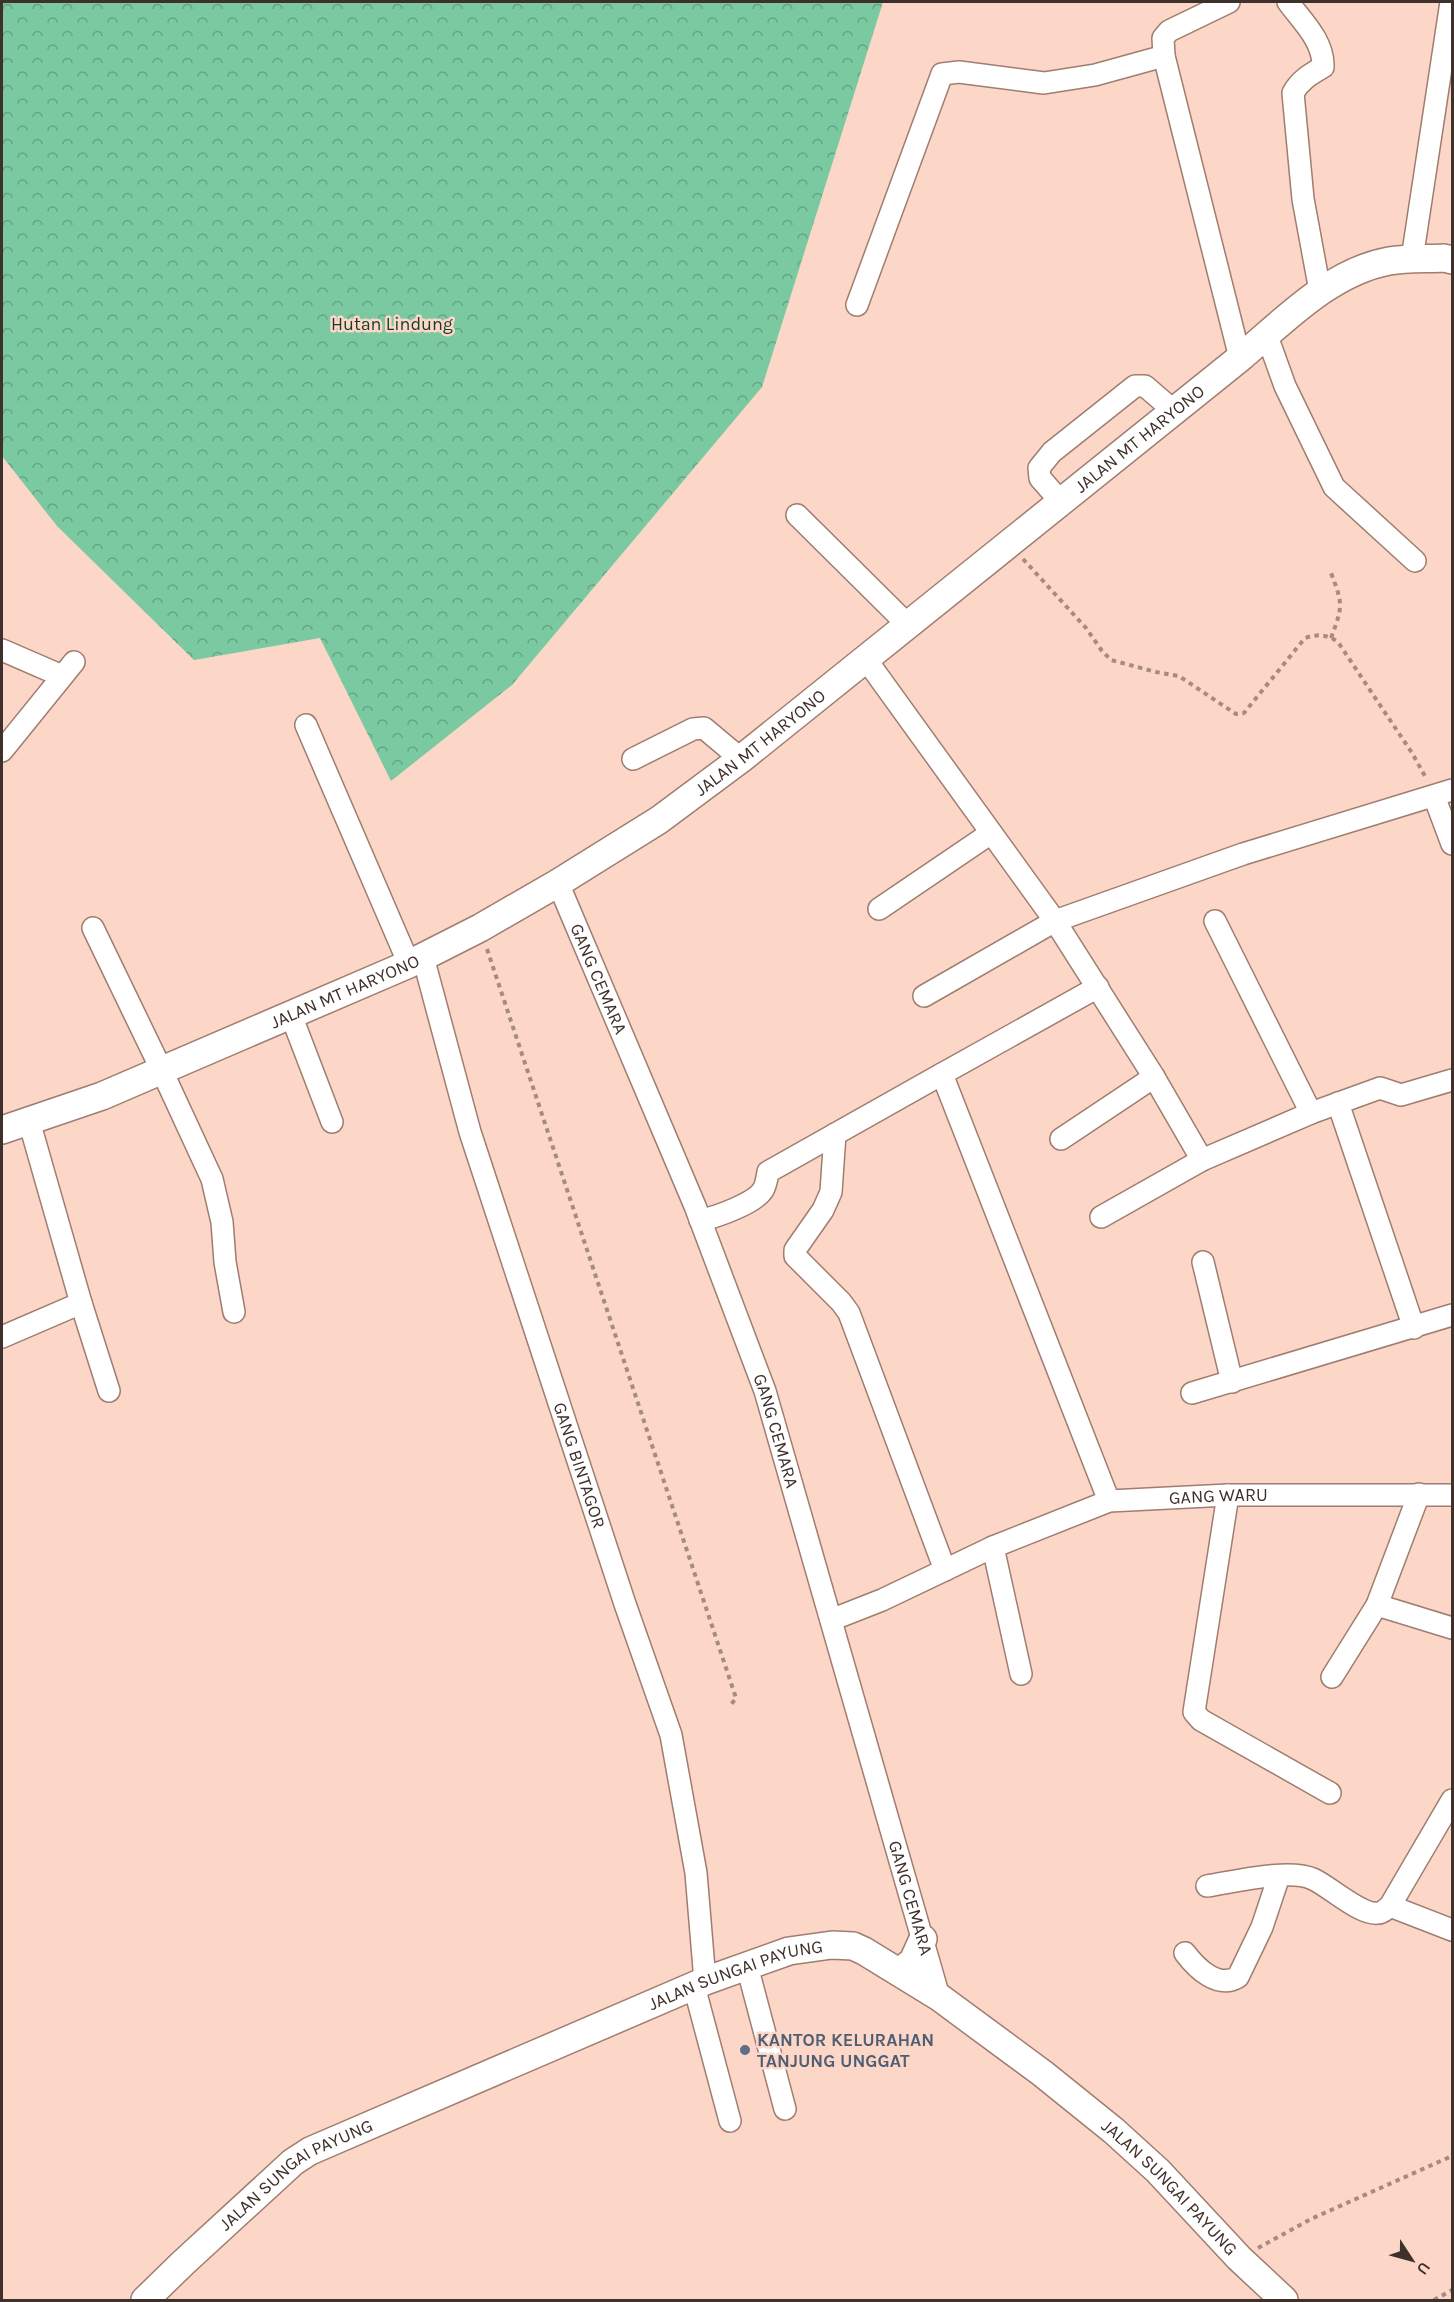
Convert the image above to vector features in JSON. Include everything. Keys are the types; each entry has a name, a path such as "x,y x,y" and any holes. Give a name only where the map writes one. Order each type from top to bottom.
{"main road":[{"name":"JALAN MT HARYONO","path":"2,1130 102,1096 416,961 480,928 558,883 659,820 741,759 1240,358 1320,291 1362,270 1388,262 1444,258 1452,260"},
{"path":"899,1972 912,1961 923,1939"},
{"name":"JALAN SUNGAI PAYUNG","path":"145,2301 293,2162 310,2151 700,1983 789,1951 832,1946 853,1946 899,1972 939,1997 1041,2073 1114,2131 1158,2171 1239,2258 1284,2301"}],"street":[{"path":"1229,2 1169,31 1163,38 1164,56 1240,358"},
{"path":"1288,2 1312,32 1323,55 1323,67 1307,77 1293,93 1303,199 1320,291"},
{"path":"1412,259 1451,2"},
{"path":"857,304 942,74 959,72 1044,83 1095,75 1164,56"},
{"path":"1267,336 1285,386 1334,487 1415,561"},
{"path":"1061,502 1040,478 1039,468 1052,452 1125,393 1135,386 1145,386 1174,411"},
{"path":"797,515 908,625"},
{"path":"2,650 68,669 2,751"},
{"path":"865,658 1055,921 1154,1077 1202,1160"},
{"name":"GANG BINTAGOR","path":"306,725 416,961 470,1132 671,1735 696,1872 700,1983 729,2121"},
{"path":"633,759 665,741 693,729 704,728 741,759"},
{"path":"924,996 1055,921 1243,854 1443,793 1452,844"},
{"path":"879,909 991,833"},
{"name":"GANG CEMARA","path":"558,883 700,1220 765,1391 939,1997"},
{"path":"1215,921 1311,1113"},
{"path":"93,928 212,1179 222,1222 225,1262 234,1312"},
{"path":"700,1220 712,1219 745,1203 762,1192 768,1172 1098,987"},
{"path":"291,1015 332,1122"},
{"path":"942,1074 1109,1501"},
{"path":"1060,1139 1154,1077"},
{"path":"1101,1217 1202,1160 1311,1113 1380,1088 1401,1095 1452,1080"},
{"path":"1338,1103 1414,1328"},
{"path":"29,1121 81,1303 109,1391"},
{"path":"831,1620 882,1600 945,1570 849,1313 842,1302 795,1256 795,1250 823,1210 831,1192 835,1134"},
{"path":"1203,1262 1232,1382"},
{"path":"2,1337 81,1303"},
{"path":"1192,1393 1452,1315"},
{"path":"1332,1677 1377,1605 1419,1494"},
{"path":"1228,1495 1194,1712 1201,1720 1330,1793"},
{"name":"GANG WARU","path":"945,1570 993,1547 1109,1501 1228,1495 1452,1495"},
{"path":"993,1547 1021,1674"},
{"path":"1377,1605 1452,1628"},
{"path":"1206,1886 1304,1875 1315,1879 1359,1908 1375,1914 1381,1913 1390,1906 1452,1800"},
{"path":"1185,1953 1192,1963 1212,1978 1226,1982 1238,1977 1262,1927 1279,1876"},
{"path":"1390,1906 1452,1930"},
{"path":"747,1966 785,2109"}],"path":[{"path":"1009,544 1086,628 1111,660 1179,676 1236,714 1244,713 1305,638 1315,635 1338,642 1412,753 1443,793"},
{"path":"1331,573 1341,599 1339,616 1331,638"},
{"path":"480,928 736,1698 730,1706"},
{"path":"1239,2258 1311,2219 1452,2156"},
{"path":"1434,2301 1452,2290"}],"green space":[{"name":"Hutan Lindung","path":"2,2 883,2 762,387 512,685 391,781 320,638 194,660 57,526 2,456"}],"place":[{"name":"KANTOR KELURAHAN TANJUNG UNGGAT","path":"745,2050"}]}
